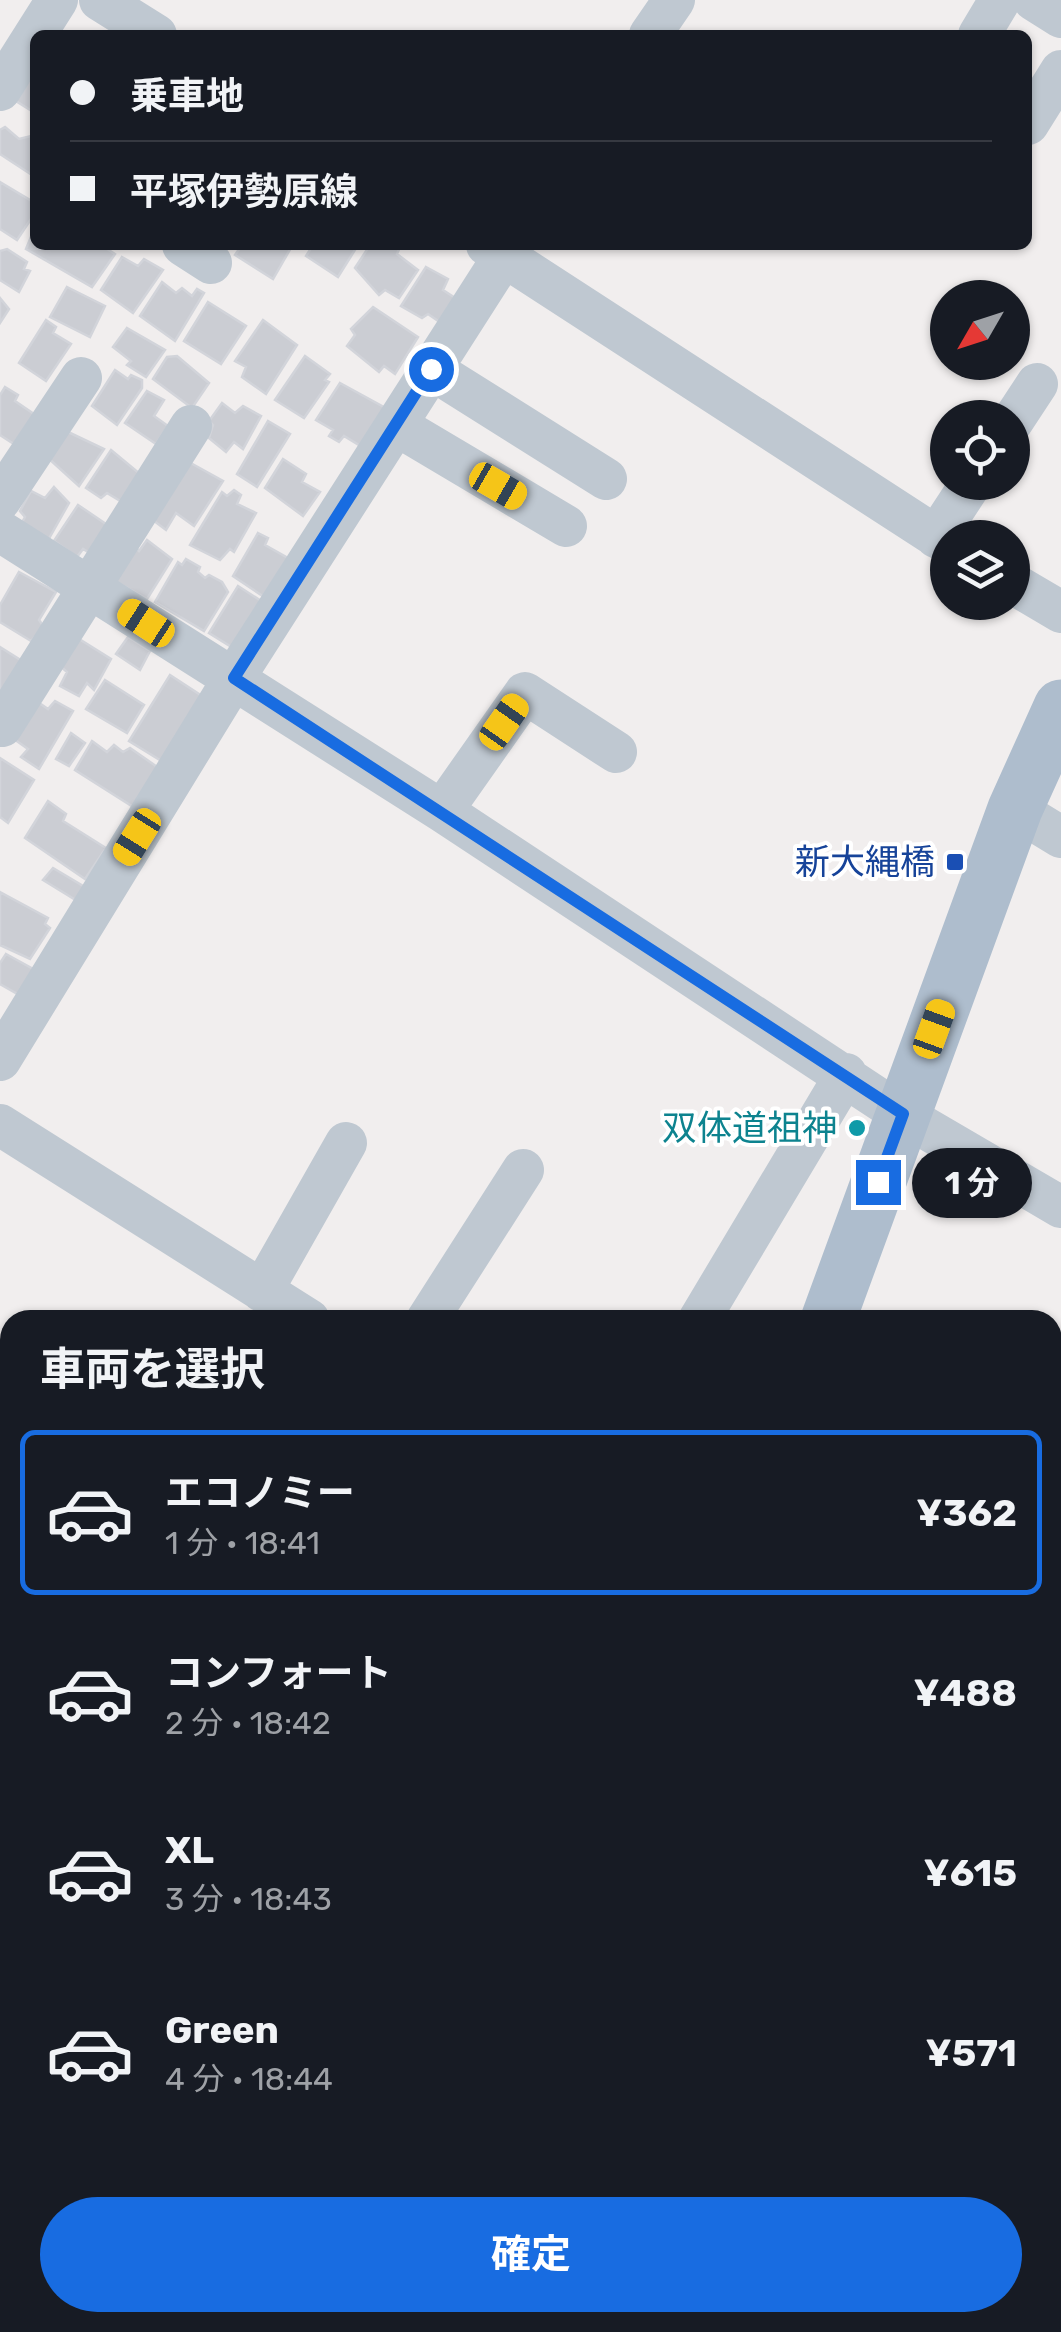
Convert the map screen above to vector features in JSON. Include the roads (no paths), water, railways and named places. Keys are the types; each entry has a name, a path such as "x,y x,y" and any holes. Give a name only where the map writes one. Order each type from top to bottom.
{"main road":[{"path":"832,1310 1016,809 1061,707"}],"street":[{"path":"38,30 57,0"},
{"path":"100,0 148,30"},
{"path":"653,30 674,0"},
{"path":"981,30 1000,0"},
{"path":"1034,0 1061,17"},
{"path":"0,90 30,43"},
{"path":"1032,118 1061,71"},
{"path":"0,1060 234,678 431,369 500,250"},
{"path":"504,250 930,532"},
{"path":"431,369 606,479"},
{"path":"0,500 81,378"},
{"path":"1027,400 1038,384"},
{"path":"396,425 566,526"},
{"path":"2,726 191,426"},
{"path":"0,531 442,810 903,1114 1061,1207"},
{"path":"1030,594 1061,612"},
{"path":"442,810 525,693 616,752"},
{"path":"1016,809 1061,837"},
{"path":"705,1310 846,1074"},
{"path":"0,1125 293,1310"},
{"path":"262,1290 346,1143"},
{"path":"432,1310 523,1170"}],"place":[{"name":"新大縄橋","path":"955,862"},
{"name":"双体道祖神","path":"857,1128"}]}
